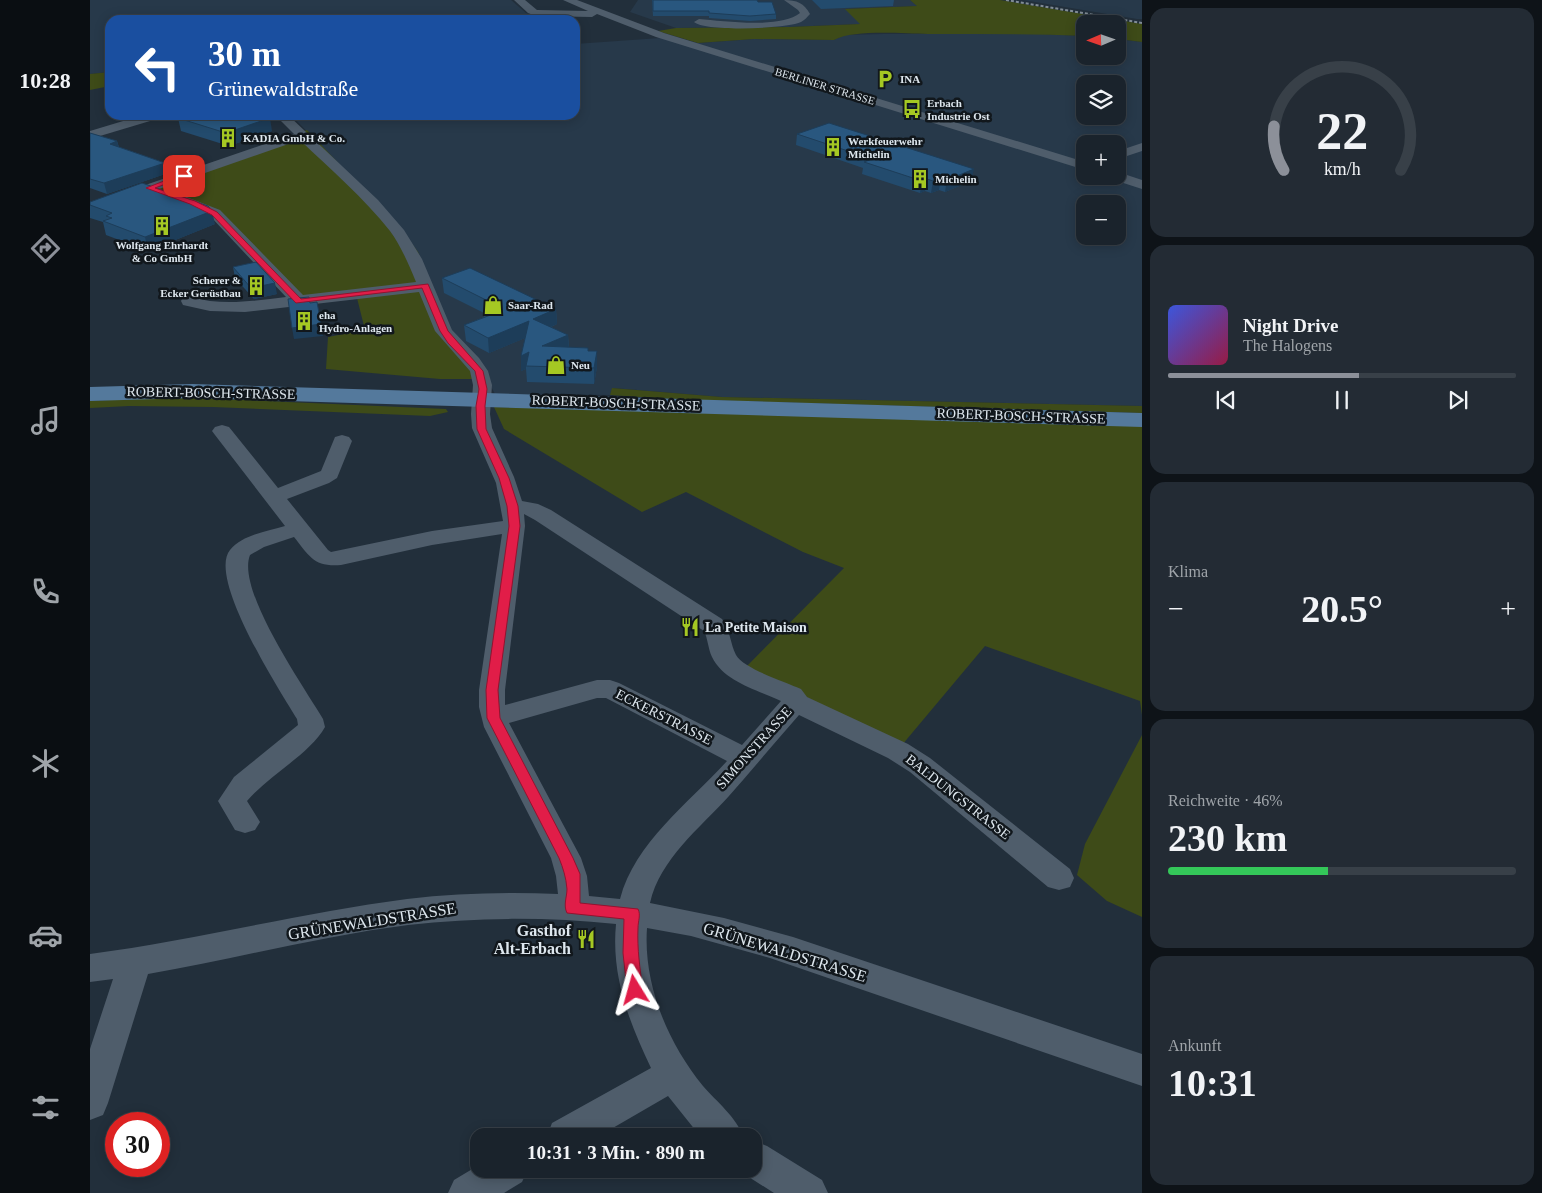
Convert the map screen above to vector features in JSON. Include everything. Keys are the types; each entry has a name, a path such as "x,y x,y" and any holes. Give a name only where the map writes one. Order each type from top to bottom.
{"main road":[{"name":"ROBERT-BOSCH-STRASSE","path":"90,394 192,391 1142,420"}],"street":[{"path":"523,3 544,11 564,10 571,7 568,0"},
{"path":"568,0 590,4 609,4 604,11 616,19"},
{"name":"BERLINER STRASSE","path":"568,0 673,39 1076,163"},
{"path":"699,22 777,24 794,22 804,18 806,14 804,10 789,0"},
{"path":"523,3 536,13 589,14 616,19"},
{"path":"90,135 140,120"},
{"path":"286,120 397,230 414,259 444,331 479,371 482,382 480,406 482,429 504,478 514,516 492,690 494,718 566,858 572,874 574,891 572,908"},
{"path":"90,209 303,135"},
{"path":"1126,152 1142,147"},
{"path":"1126,179 1142,184"},
{"path":"149,188 192,202 215,214 299,302"},
{"path":"189,301 228,307 299,302 425,286"},
{"path":"222,431 275,496 297,529 320,555 328,559 341,558 432,538 514,516"},
{"path":"275,496 322,479 330,474 342,440"},
{"name":"SIMONSTRASSE","path":"514,516 530,510 543,515 713,625 719,632 722,651 728,662 736,669 792,695 795,702 646,870 638,888 630,926 630,953 635,990 652,1034 673,1074 690,1098 718,1128"},
{"path":"245,822 232,801 234,795 244,784 305,735 312,727 310,719 278,667 254,622 235,574 234,564 238,554 246,548 297,529"},
{"name":"ECKERSTRASSE","path":"494,718 597,689 610,689 746,759"},
{"name":"BALDUNGSTRASSE","path":"795,702 898,751 920,765 1059,878"},
{"name":"GRÜNEWALDSTRASSE","path":"90,968 135,963 410,912 502,906 572,908 633,913 698,924 773,944 1142,1070"},
{"path":"90,1103 135,963"},
{"path":"579,1128 673,1074"},
{"path":"762,1164 809,1193"},
{"path":"467,1193 493,1178"}],"shaded area":[{"path":"90,0 511,0 526,13 534,15 105,15 105,72 90,74"},
{"path":"638,0 910,0 918,6 846,9 861,24 676,28 630,12"},
{"path":"1023,0 1142,0 1142,19 1126,17 1126,15 1113,15"},
{"path":"883,34 1076,36 1076,65 1126,65 1126,40 1142,42 1142,406 722,397 613,388 610,395 495,394 487,379 455,340 401,229 296,120 580,120 580,44 660,38 683,39 698,43 754,39 834,40 843,35"}],"green space":[{"path":"910,0 1000,0 1089,15 1076,15 1076,36 867,33 854,34 834,40 754,39 698,43 658,31 676,28 860,24 845,9 917,6"},
{"path":"1126,21 1142,24 1142,42 1126,40"},
{"path":"105,72 105,87 90,90 90,74"},
{"path":"307,130 401,229 418,252 455,340 487,379 440,379 326,369 328,337 365,330 355,290 302,297 193,200 147,186"},
{"path":"612,388 722,397 1142,406 1142,413 670,399 610,395"},
{"path":"176,397 446,409 448,412 430,416 213,407 129,406 90,408 90,401"},
{"path":"494,407 1142,424 1142,715 1140,701 985,646 902,745 746,667 844,568 803,552 686,492 642,512 504,429"},
{"path":"1142,735 1142,917 1107,901 1077,875 1085,844"}],"building":[{"path":"653,0 757,0 758,2 772,2 776,14 750,16 709,13 709,11 653,11"},
{"path":"184,120 264,120 226,133"},
{"path":"829,123 974,169 947,180 941,178 933,181 927,179 922,181 864,162 872,159 797,134"},
{"path":"90,133 117,141 110,144 165,163 104,183 90,179"},
{"path":"142,183 208,206 212,211 145,237 103,221 112,218 106,216 112,213 90,205 90,202"},
{"path":"256,262 275,283 251,288 233,267"},
{"path":"470,268 556,309 533,319 568,335 542,346 588,348 588,351 597,351 594,368 526,366 529,352 521,356 529,321 488,338 464,325 496,313 484,306 492,303 442,278"},
{"path":"309,297 310,303 317,302 321,324 292,328 288,299"}],"railway":[{"path":"1006,0 1142,23"}],"place":[{"name":"INA","path":"885,79"},
{"name":"Erbach Industrie Ost","path":"912,109"},
{"name":"KADIA GmbH & Co.","path":"228,138"},
{"name":"Werkfeuerwehr Michelin","path":"833,147"},
{"name":"Michelin","path":"920,179"},
{"name":"Wolfgang Ehrhardt & Co GmbH","path":"162,226"},
{"name":"Scherer & Ecker Gerüstbau","path":"256,286"},
{"name":"Saar-Rad","path":"493,305"},
{"name":"eha Hydro-Anlagen","path":"304,321"},
{"name":"Neu","path":"556,365"},
{"name":"La Petite Maison","path":"690,627"},
{"name":"Gasthof Alt-Erbach","path":"586,939"}],"route":[{"path":"184,176 149,188 192,202 215,214 299,302 425,286 444,331 479,371 483,389 480,421 504,478 513,506 514,526 514,540 492,690 494,718 566,858 572,874 574,891 572,908 633,913 630,926 630,953 635,990"}]}
